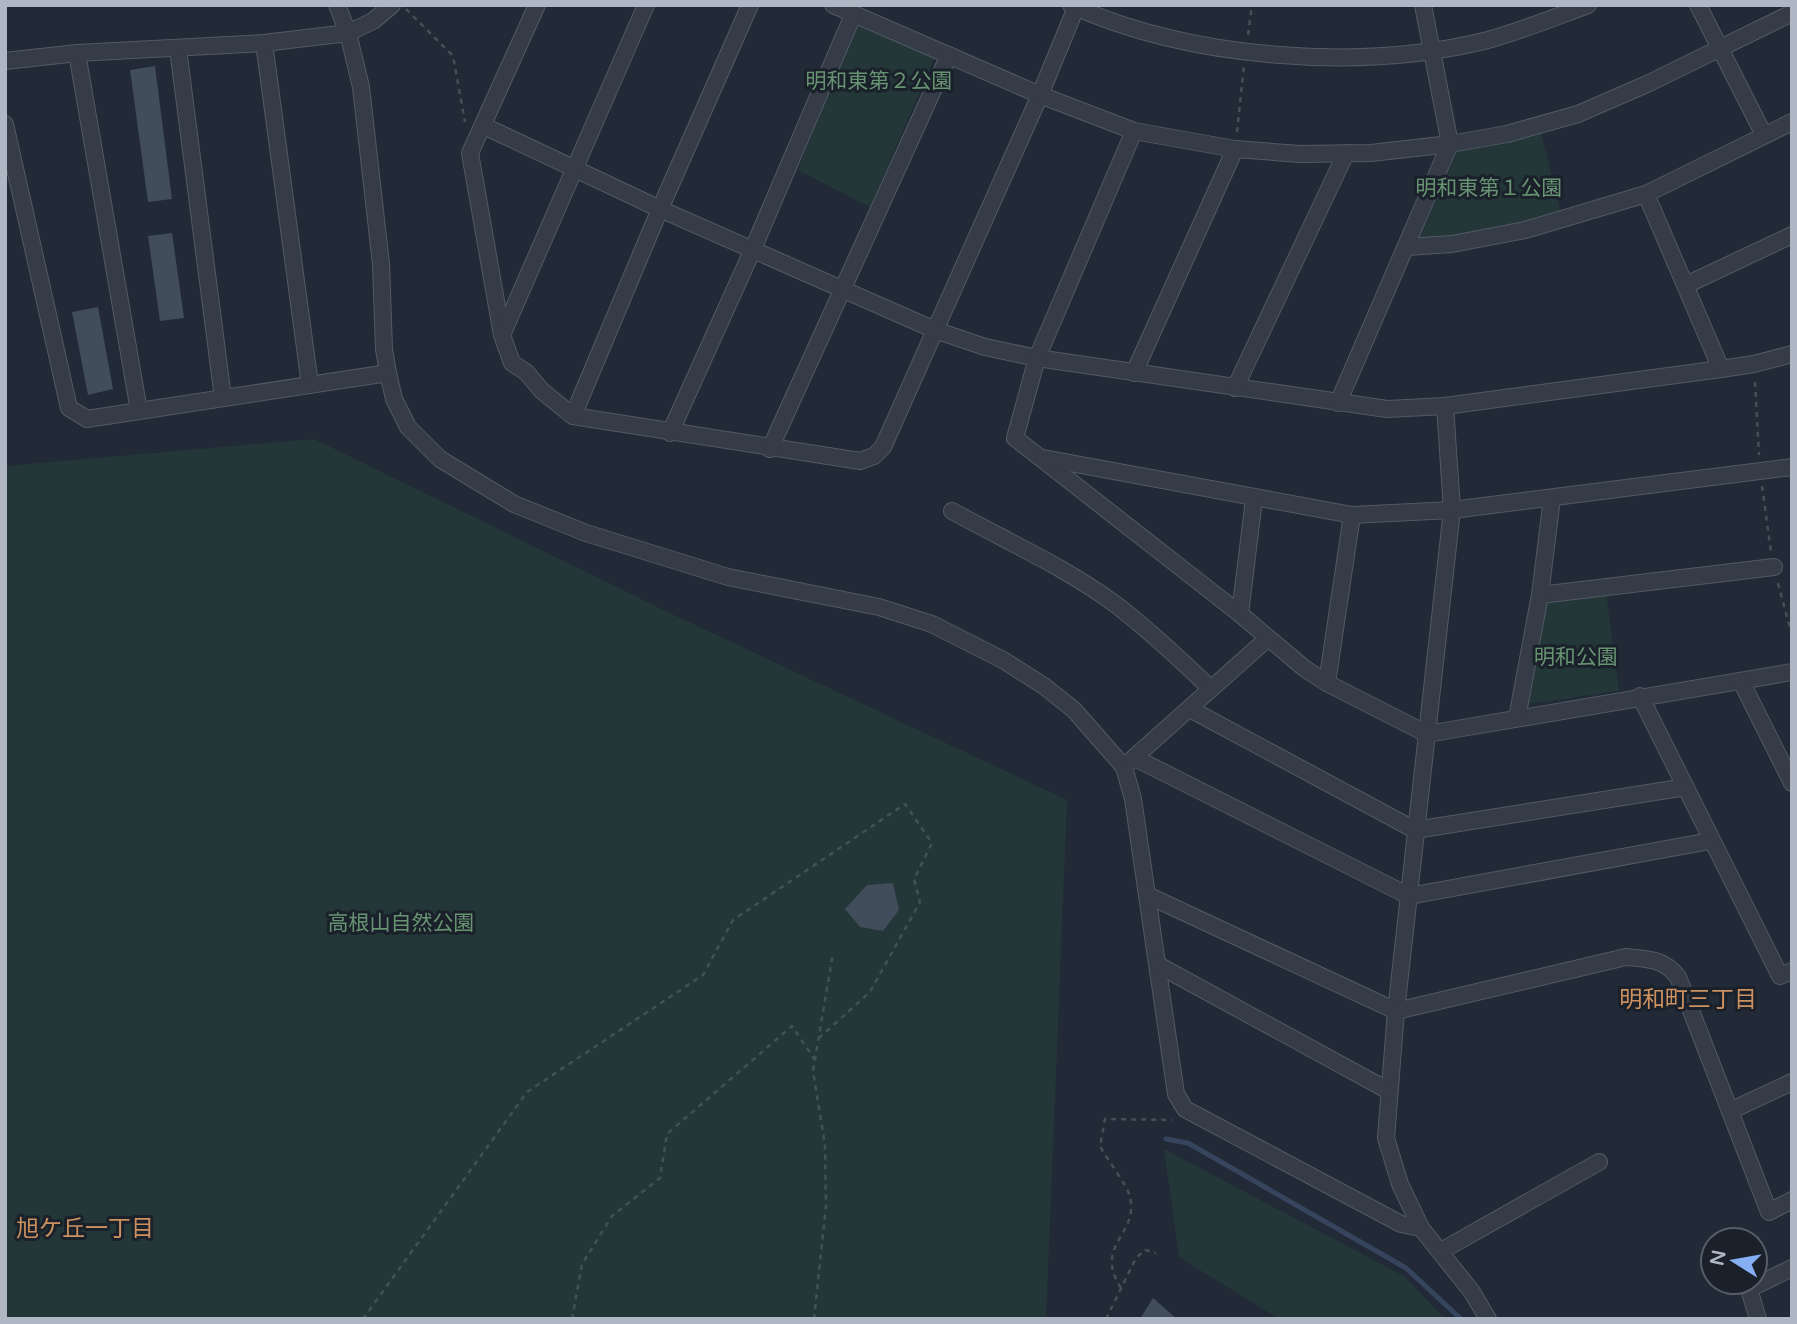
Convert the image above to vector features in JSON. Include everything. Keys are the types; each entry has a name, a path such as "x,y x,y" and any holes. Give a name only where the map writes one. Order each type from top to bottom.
{"street":[{"path":"337,5 348,33 361,87 381,264 384,349 388,373 394,399 408,427 440,459 514,504 586,533 728,578 879,607 933,624 1003,660 1044,686 1074,710 1129,762 1409,896 1710,841"},
{"path":"5,61 77,53 264,43 348,33 373,21 392,5"},
{"path":"537,5 470,153 502,335 512,363 526,372 542,391 573,416 860,461 874,456 883,446 1040,95 1075,6 1144,32 1202,45 1320,57 1430,51 1488,40 1588,5"},
{"path":"502,335 646,5"},
{"path":"573,416 750,5"},
{"path":"833,5 1040,95 1134,131 1235,149 1300,154 1450,144 1507,134 1578,114 1647,84 1792,13"},
{"path":"1338,403 1450,144 1423,5"},
{"path":"1698,5 1764,135"},
{"path":"670,433 753,249 853,15"},
{"path":"264,43 310,385"},
{"path":"178,49 223,398"},
{"path":"77,53 139,411"},
{"path":"770,449 949,55"},
{"path":"1407,247 1452,244 1525,230 1646,194 1792,122"},
{"path":"5,124 69,408 87,419 388,373"},
{"path":"484,126 660,209 935,330 985,347 1037,358 1387,409 1445,406 1721,369 1792,354"},
{"path":"1134,131 1037,358 1015,438 1240,614 1267,639 1327,683 1427,734 1640,696 1792,673"},
{"path":"1134,373 1235,149"},
{"path":"1235,388 1346,153"},
{"path":"1646,194 1721,369"},
{"path":"1686,285 1792,235"},
{"path":"1445,406 1452,510 1415,830 1386,1138 1400,1184 1421,1228 1472,1292 1488,1319"},
{"path":"1041,458 1352,515 1452,510 1792,467"},
{"path":"1517,718 1540,595 1552,498"},
{"path":"1240,614 1254,499"},
{"path":"953,511 1080,581 1114,603 1163,643 1210,689"},
{"path":"1327,683 1352,515"},
{"path":"1540,595 1773,568"},
{"path":"1129,762 1267,639"},
{"path":"1741,681 1792,783"},
{"path":"1640,696 1710,841 1780,976 1792,971"},
{"path":"1190,709 1415,830 1686,787"},
{"path":"1129,762 1176,1094 1185,1109 1401,1224 1421,1228"},
{"path":"1147,895 1396,1012 1626,957 1653,959 1669,965 1678,977 1769,1212 1792,1200"},
{"path":"1158,965 1389,1091"},
{"path":"1730,1111 1792,1082"},
{"path":"1441,1251 1598,1162"},
{"path":"1758,1319 1749,1289 1792,1268"}],"path":[{"path":"402,5 453,57 470,153"},
{"path":"1235,149 1252,5"},
{"path":"1754,364 1760,473 1773,568 1792,636"},
{"path":"363,1319 527,1092 703,975 733,920 905,804 932,843 914,879 920,902 870,992 819,1038"},
{"path":"814,1319 826,1206 825,1145 813,1071 833,953"},
{"path":"572,1319 582,1264 612,1216 660,1178 667,1134 792,1026 815,1060"},
{"path":"1121,1288 1112,1275 1112,1254 1131,1218 1130,1196 1100,1146 1105,1119 1176,1120 1185,1109"},
{"path":"1106,1319 1136,1258 1145,1250 1156,1253"}],"green space":[{"name":"明和東第２公園","path":"856,25 935,57 870,207 798,170"},
{"name":"明和東第１公園","path":"1541,133 1561,213 1480,235 1419,240 1458,150"},
{"name":"高根山自然公園","path":"314,439 674,615 1067,800 1046,1319 5,1319 5,466"},
{"name":"明和公園","path":"1606,593 1619,691 1528,704 1545,599"},
{"path":"1164,1149 1404,1276 1445,1319 1279,1319 1179,1257"}],"building":[{"path":"155,66 172,199 148,202 130,70"},
{"path":"172,233 184,318 160,321 148,236"},
{"path":"98,307 113,389 88,395 72,312"},
{"path":"893,883 899,910 883,931 860,927 845,909 867,885"},
{"path":"1153,1298 1177,1319 1140,1319"}],"waterway":[{"path":"1166,1139 1188,1143 1406,1268 1461,1319"}],"district":[{"name":"明和町三丁目","path":"1688,1000"},
{"name":"旭ケ丘一丁目","path":"85,1229"}]}
